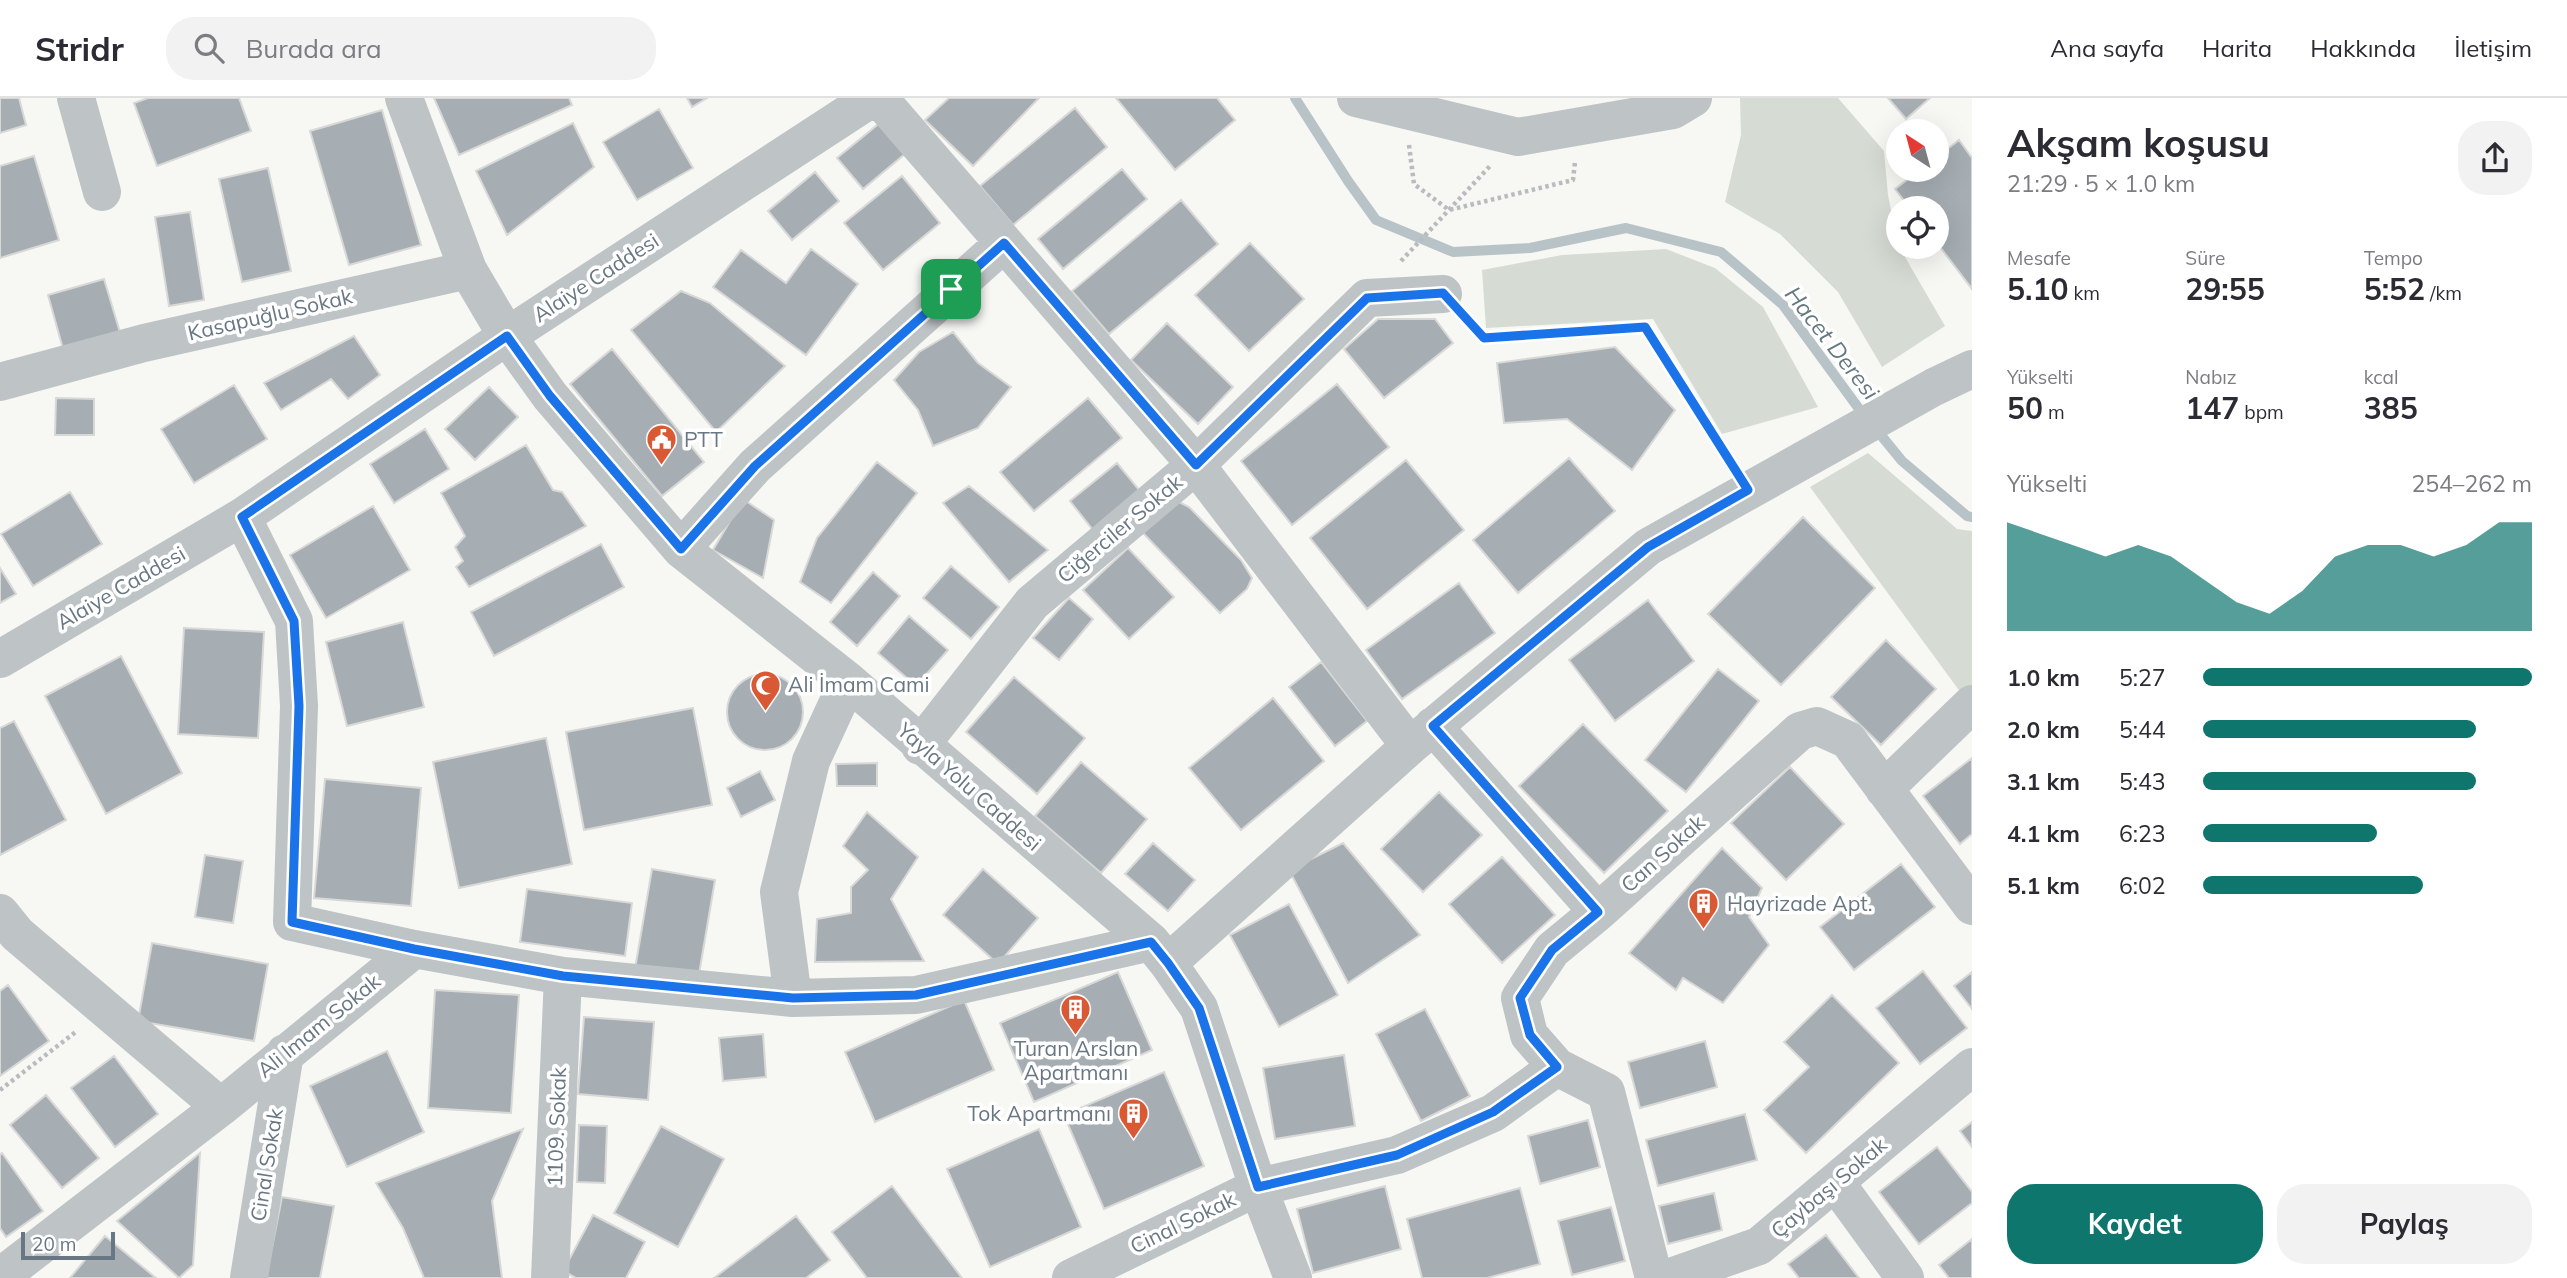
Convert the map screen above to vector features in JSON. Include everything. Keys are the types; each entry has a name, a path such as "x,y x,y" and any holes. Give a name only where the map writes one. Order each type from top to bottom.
{"street":[{"path":"76,98 102,192"},
{"path":"404,98 468,270 507,336"},
{"name":"Alaiye Caddesi","path":"0,659 242,517 507,336 872,98"},
{"path":"879,98 1196,465 1421,736 1598,912"},
{"path":"1356,98 1518,137 1673,110 1693,98"},
{"path":"681,549 755,466 1004,243"},
{"name":"Kasapuğlu Sokak","path":"0,382 144,343 468,270"},
{"name":"Ciğerciler Sokak","path":"920,746 1032,603 1196,465 1367,298 1443,293"},
{"name":"Yayla Yolu Caddesi","path":"507,336 550,396 681,549 848,681 1159,952 1199,1008 1258,1187 1293,1278"},
{"path":"242,517 294,621 299,706 292,922 414,949 563,976 793,998 916,995 1159,952 1648,547 1934,387 1972,369"},
{"path":"793,998 779,892 811,761 848,681"},
{"path":"1972,704 1884,789 1972,906"},
{"name":"Can Sokak","path":"1557,1067 1530,1035 1520,998 1552,950 1800,731 1817,726 1848,740 1884,789"},
{"path":"0,913 17,934 221,1107"},
{"name":"Ali Imam Sokak","path":"0,1277 221,1107 414,949"},
{"name":"1109. Sokak","path":"550,1278 563,976"},
{"name":"Cinal Sokak","path":"249,1278 285,1053"},
{"path":"1557,1067 1606,1092 1654,1278"},
{"name":"Cinal Sokak","path":"1071,1278 1258,1187 1397,1155 1493,1112 1557,1067"},
{"name":"Çaybaşı Sokak","path":"1668,1278 1759,1246 1972,1067"},
{"path":"1836,1183 1905,1278"}],"path":[{"path":"1409,138 1413,184 1449,210 1573,180 1579,127"},
{"path":"1407,255 1518,137"},
{"path":"1443,293 1484,338 1645,327 1748,490"},
{"path":"0,1090 106,1009"}],"shaded area":[{"path":"1740,98 1838,98 1884,151 1888,196 1886,196 1886,259 1906,259 1945,326 1882,367 1838,292 1780,234 1725,202 1741,135"},
{"path":"1666,249 1715,268 1763,307 1818,407 1722,434 1653,319 1486,328 1482,270 1562,255"},
{"path":"1868,453 1957,529 1972,531 1972,708 1810,487"}],"building":[{"path":"0,98 19,98 26,125 0,133"},
{"path":"148,98 239,98 251,131 157,166 134,103"},
{"path":"434,98 569,98 572,105 459,155"},
{"path":"687,98 707,98 692,107"},
{"path":"949,98 1039,98 973,166 925,120"},
{"path":"1116,98 1217,98 1235,120 1175,170"},
{"path":"1888,98 1930,98 1906,119"},
{"path":"1075,108 1107,147 1013,225 980,186"},
{"path":"659,109 693,168 637,200 603,142"},
{"path":"382,110 421,245 349,265 310,131"},
{"path":"887,117 912,148 863,189 837,158"},
{"path":"573,123 594,167 507,235 476,171"},
{"path":"1959,140 1972,158 1972,289 1949,259 1949,196 1901,196 1895,189 1904,182 1950,182 1950,147"},
{"path":"34,156 59,240 0,258 0,166"},
{"path":"268,168 291,271 242,282 219,179"},
{"path":"1122,169 1147,199 1063,269 1038,239"},
{"path":"815,172 839,201 792,240 768,211"},
{"path":"902,176 940,223 883,270 844,223"},
{"path":"1181,200 1218,244 1109,334 1072,291"},
{"path":"190,212 204,300 169,306 155,217"},
{"path":"1250,243 1304,299 1249,351 1195,295"},
{"path":"811,249 858,284 806,355 713,287 741,250 786,283"},
{"path":"104,279 122,339 65,356 48,295"},
{"path":"681,291 710,303 785,366 716,432 631,330"},
{"path":"1378,319 1435,319 1453,343 1384,398 1344,349"},
{"path":"1167,323 1233,387 1198,424 1131,360"},
{"path":"953,332 978,363 1011,387 978,428 933,446 918,410 894,380 919,352"},
{"path":"354,336 380,375 348,399 331,379 281,410 264,383"},
{"path":"1615,347 1675,410 1632,470 1567,419 1504,423 1497,363"},
{"path":"612,349 704,462 662,496 570,384"},
{"path":"1337,384 1389,447 1292,525 1241,461"},
{"path":"234,385 267,439 194,483 161,429"},
{"path":"489,387 518,417 475,460 445,429"},
{"path":"56,398 94,399 94,435 55,435"},
{"path":"1088,398 1122,438 1034,511 1000,472"},
{"path":"425,429 449,469 394,503 370,464"},
{"path":"526,445 553,490 562,492 586,526 469,587 456,567 463,561 455,547 465,536 441,493"},
{"path":"1569,458 1615,511 1518,593 1473,540"},
{"path":"1406,460 1464,530 1367,609 1310,538"},
{"path":"877,462 917,493 831,603 800,582 817,538"},
{"path":"1117,463 1140,491 1093,530 1070,501"},
{"path":"969,486 1048,550 1009,582 943,503"},
{"path":"70,492 102,544 33,586 1,534"},
{"path":"743,499 774,520 763,578 713,550"},
{"path":"1177,501 1189,507 1241,560 1252,578 1247,589 1220,613 1143,533"},
{"path":"373,506 410,570 326,618 290,555"},
{"path":"1803,517 1875,588 1781,685 1708,614"},
{"path":"601,544 624,587 494,656 471,612"},
{"path":"1128,548 1174,597 1129,639 1083,590"},
{"path":"951,566 999,607 971,639 923,598"},
{"path":"0,568 16,594 0,603"},
{"path":"873,572 900,596 857,646 830,622"},
{"path":"1459,583 1495,633 1402,699 1366,650"},
{"path":"1069,598 1093,619 1059,660 1033,638"},
{"path":"1648,600 1694,661 1615,721 1569,660"},
{"path":"909,616 948,650 916,686 878,653"},
{"path":"403,622 424,707 347,726 326,642"},
{"path":"184,628 264,632 258,738 178,734"},
{"path":"1886,640 1936,689 1881,745 1831,697"},
{"path":"121,656 182,773 106,814 45,696"},
{"path":"1321,662 1367,721 1335,746 1289,687"},
{"path":"1718,669 1759,701 1686,792 1645,760"},
{"name":"Ali İmam Cami","path":"765,674 780,677 792,685 800,697 803,712 800,727 792,739 780,747 765,750 750,747 738,739 730,727 727,712 730,697 738,685 750,677"},
{"path":"1014,677 1085,738 1037,794 966,732"},
{"path":"1273,698 1324,761 1241,830 1189,768"},
{"path":"693,708 712,805 584,830 566,732"},
{"path":"14,721 66,820 0,855 0,728"},
{"path":"1583,724 1668,811 1604,873 1519,786"},
{"path":"546,738 572,864 459,888 433,762"},
{"path":"1972,758 1972,834 1960,844 1923,796"},
{"path":"1081,762 1147,819 1101,873 1035,816"},
{"path":"877,763 877,786 837,786 836,764"},
{"path":"1790,767 1844,824 1786,880 1731,823"},
{"path":"760,771 775,800 741,817 727,788"},
{"path":"325,779 421,788 411,906 314,898"},
{"path":"1439,792 1482,835 1423,892 1381,849"},
{"path":"867,812 918,857 891,899 924,961 815,962 817,919 851,913 851,887 868,870 843,846"},
{"path":"1153,843 1195,880 1168,911 1125,874"},
{"path":"1343,843 1420,935 1348,983 1289,870"},
{"name":"Hayrizade Apt.","path":"1722,848 1762,888 1749,917 1769,945 1723,1003 1683,978 1676,990 1629,953"},
{"path":"205,855 243,861 233,923 195,917"},
{"path":"1502,857 1555,915 1502,963 1449,904"},
{"path":"1901,864 1935,907 1854,970 1820,927"},
{"path":"652,869 715,880 698,980 635,969"},
{"path":"983,869 1038,918 998,964 943,915"},
{"path":"527,889 632,903 625,956 520,942"},
{"path":"1289,904 1338,995 1279,1027 1230,935"},
{"path":"152,943 268,964 254,1041 138,1021"},
{"path":"1923,971 1967,1028 1920,1064 1876,1008"},
{"name":"Turan Arslan Apartmanı","path":"1118,972 1152,1050 1034,1102 1000,1023"},
{"path":"1972,972 1972,1009 1954,986"},
{"path":"8,985 49,1041 0,1076 0,991"},
{"path":"435,990 519,995 511,1113 428,1108"},
{"path":"1832,995 1899,1063 1806,1153 1764,1110 1809,1067 1784,1042"},
{"path":"964,1000 994,1070 875,1122 845,1052"},
{"path":"1425,1009 1470,1096 1421,1121 1376,1034"},
{"path":"584,1017 654,1022 648,1100 578,1094"},
{"path":"763,1034 766,1077 723,1081 719,1038"},
{"path":"1705,1041 1717,1087 1640,1108 1628,1062"},
{"path":"387,1051 424,1132 347,1167 310,1086"},
{"path":"1344,1055 1355,1126 1275,1139 1263,1068"},
{"path":"114,1056 158,1114 115,1147 71,1088"},
{"name":"Tok Apartmanı","path":"1164,1072 1204,1166 1104,1209 1064,1115"},
{"path":"46,1095 99,1158 62,1188 10,1125"},
{"path":"1745,1114 1757,1160 1658,1186 1646,1140"},
{"path":"1588,1120 1600,1167 1540,1184 1528,1136"},
{"path":"1972,1122 1972,1147 1960,1131"},
{"path":"579,1125 607,1126 605,1183 577,1182"},
{"path":"661,1126 724,1159 678,1247 614,1213"},
{"path":"523,1129 492,1201 502,1278 424,1278 403,1228 376,1183"},
{"path":"1039,1129 1081,1227 990,1267 947,1169"},
{"path":"1937,1147 1972,1192 1972,1203 1919,1244 1879,1192"},
{"path":"2,1153 43,1211 6,1237 0,1228"},
{"path":"200,1153 193,1265 179,1278 117,1221"},
{"path":"892,1186 962,1278 867,1278 832,1232"},
{"path":"1385,1186 1401,1249 1313,1273 1297,1209"},
{"path":"1520,1188 1540,1264 1487,1278 1422,1278 1407,1219"},
{"path":"1714,1193 1722,1230 1668,1244 1659,1206"},
{"path":"282,1197 334,1206 320,1278 266,1278"},
{"path":"1611,1207 1625,1261 1572,1275 1558,1221"},
{"path":"593,1215 645,1242 626,1278 576,1278 563,1271"},
{"path":"796,1216 830,1260 806,1278 714,1278"},
{"path":"1826,1235 1859,1278 1799,1278 1788,1264"},
{"path":"105,1236 156,1278 70,1278"},
{"path":"1972,1239 1972,1278 1949,1278 1939,1265"}],"waterway":[{"name":"Hacet Deresi","path":"1295,98 1376,220 1453,252 1530,248 1626,228 1721,252 1783,305 1865,417"},
{"name":"Hacet Deresi","path":"1875,428 1902,461 1967,516 1972,517"}],"place":[{"name":"PTT","path":"661,467"},
{"name":"Ali İmam Cami","path":"765,712"},
{"name":"Hayrizade Apt.","path":"1704,931"},
{"name":"Turan Arslan Apartmanı","path":"1076,1036"},
{"name":"Tok Apartmanı","path":"1134,1141"}],"route":[{"path":"1004,243 1196,465 1367,298 1443,293 1484,338 1645,327 1748,490 1648,547 1433,726 1598,912 1552,950 1520,998 1530,1035 1557,1067 1493,1112 1397,1155 1258,1187 1199,1008 1151,942 916,995 793,998 563,976 414,949 292,922 299,706 294,621 242,517 507,336 550,396 681,549 755,466 951,289 1004,243"}]}
